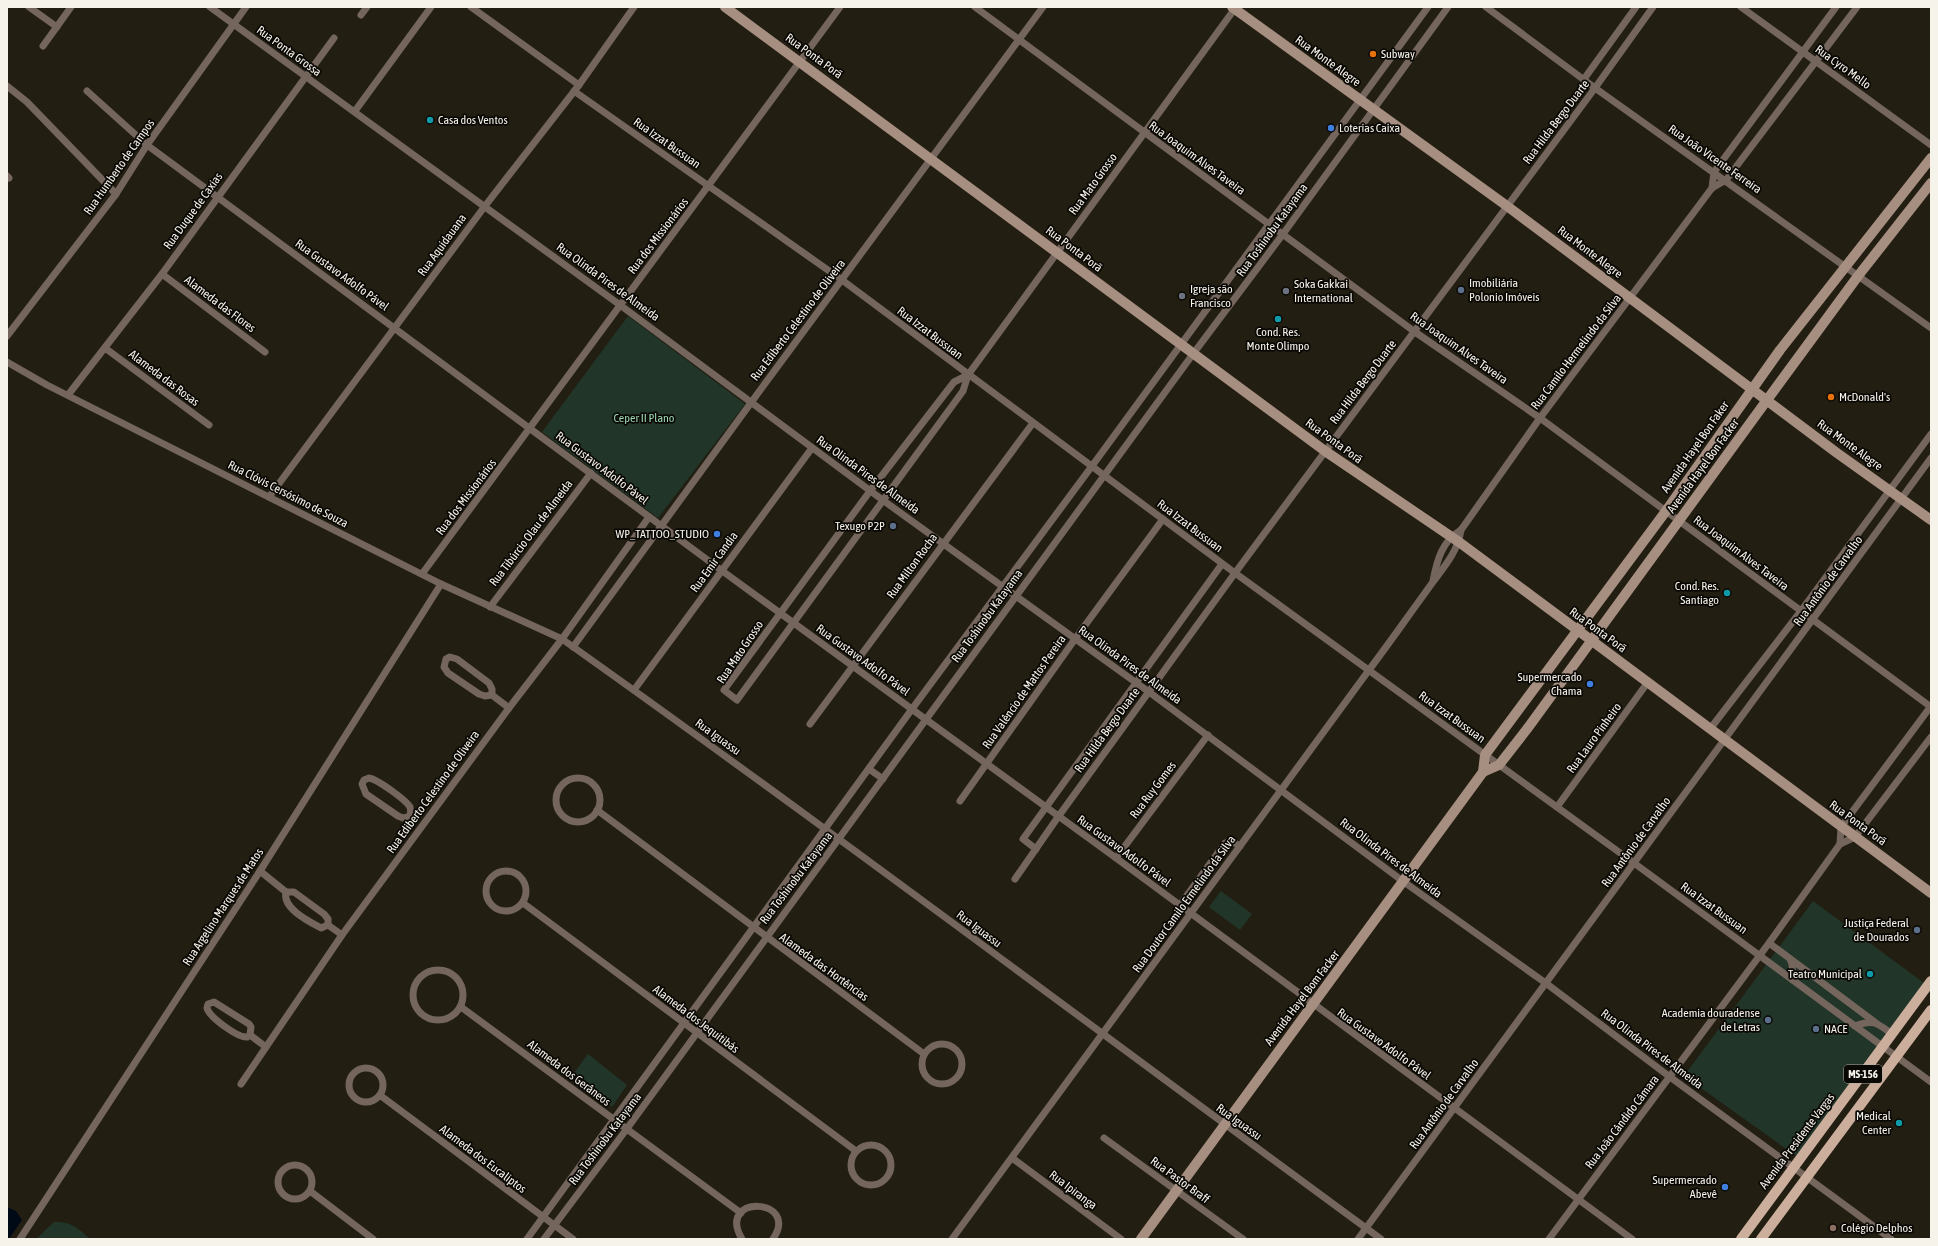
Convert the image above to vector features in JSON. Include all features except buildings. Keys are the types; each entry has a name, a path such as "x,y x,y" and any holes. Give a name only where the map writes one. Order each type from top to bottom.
{"main road":[{"name":"Avenida Presidente Vargas","path":"1741,1239 1931,981"},
{"path":"1761,1239 1895,1056 1931,1010"}],"street":[{"path":"28,7 57,27"},
{"path":"43,46 71,7"},
{"name":"Rua Ponta Grossa","path":"210,7 355,111"},
{"name":"Rua Humberto de Campos","path":"7,336 116,194 147,145 246,7"},
{"path":"361,15 367,7"},
{"path":"355,111 431,7"},
{"name":"Rua Izzat Bussuan","path":"471,7 576,88 842,280 968,375 1105,475 1235,574 1485,754 1931,1082"},
{"name":"Rua Aquidauana","path":"269,497 485,206 576,88 634,7"},
{"name":"Rua Ponta Porã","path":"725,7 1325,451 1455,539 1931,893"},
{"name":"Rua dos Missionários","path":"422,574 840,7"},
{"name":"Rua Joaquim Alves Taveira","path":"975,7 1019,41 1415,332 1540,418 1931,706"},
{"name":"Rua Ediberto Celestino de Oliveira","path":"573,647 751,402 1043,7"},
{"name":"Rua Toshinobu Katayama","path":"527,1239 912,709 1428,7"},
{"name":"Rua Toshinobu Katayama","path":"544,1239 626,1130 1015,596 1283,234 1448,7"},
{"name":"Rua João Vicente Ferreira","path":"1486,7 1596,88 1931,328"},
{"name":"Rua Hilda Bergo Duarte","path":"1584,79 1636,7"},
{"name":"Rua Hilda Bergo Duarte","path":"1015,879 1058,817 1325,451 1596,88 1652,7"},
{"name":"Rua Cyro Mello","path":"1741,7 1931,145"},
{"path":"1714,172 1836,7"},
{"path":"1726,180 1857,7"},
{"name":"Rua Monte Alegre","path":"1235,8 1360,101 1507,206 1751,389 1931,520"},
{"name":"Rua Mato Grosso","path":"968,375 954,382 870,491 724,690 737,700 884,501 963,391 968,375 1056,252 1235,8"},
{"name":"Rua Duque de Caxias","path":"68,395 162,274 217,196 334,38"},
{"path":"7,86 27,102 116,194"},
{"name":"Rua Gustavo Adolfo Pável","path":"87,91 147,145 661,526 987,763 1044,808 1116,858 1577,1200 1632,1239"},
{"name":"Rua Olinda Pires de Almeida","path":"355,111 620,305 870,491 1208,735 1404,882 1547,984 1670,1077 1891,1239"},
{"name":"Avenida Hayel Bon Faker","path":"1485,754 1666,511 1751,389 1845,266 1931,158"},
{"name":"Rua Camilo Hermelindo da Silva","path":"1712,188 1714,172"},
{"name":"Rua Camilo Hermelindo da Silva","path":"1433,581 1437,559 1455,539 1540,418 1712,188 1726,180"},
{"name":"Avenida Hayel Bon Facker","path":"1499,765 1680,521 1858,276 1931,183"},
{"name":"Alameda das Flores","path":"162,274 265,352"},
{"name":"Alameda das Rosas","path":"105,348 209,425"},
{"name":"Rua Clóvis Cersósimo de Souza","path":"7,362 46,385 441,584 562,639"},
{"name":"Rua Milton Rocha","path":"810,724 942,543 1033,423"},
{"name":"Rua Antônio de Carvalho","path":"1710,729 1801,611 1931,434"},
{"name":"Rua Emir Candia","path":"634,690 812,448"},
{"name":"Rua Antônio de Carvalho","path":"1358,1239 1547,984 1931,458"},
{"name":"Rua Tibúrcio Olau de Almeida","path":"490,607 591,473"},
{"name":"Rua Ediberto Celestino de Oliveira","path":"241,1084 342,935 422,825 562,639 649,517"},
{"name":"Rua Valêncio de Mattos Pereira","path":"960,801 1075,639 1163,519"},
{"path":"1433,581 1448,564 1455,539"},
{"name":"Rua Hilda Bergo Duarte","path":"1036,849 1023,839 1222,564"},
{"name":"Rua Doutor Camilo Ermelindo da Silva","path":"952,1239 1433,581"},
{"name":"Rua Argelino Marques de Matos","path":"20,1239 260,871 441,584"},
{"name":"Rua Iguassu","path":"562,639 826,829 1224,1125 1381,1239"},
{"path":"492,695 492,689 489,683 457,658 450,657 446,659 444,667 448,673 479,694 485,696 492,695 509,708"},
{"name":"Rua Lauro Pinheiro","path":"1557,807 1648,682"},
{"path":"1840,844 1841,827 1931,706"},
{"name":"Rua Ruy Gomes","path":"1116,858 1208,735"},
{"name":"Rua João Cândido Câmara","path":"1548,1239 1670,1077 1840,844 1855,837 1931,737"},
{"name":"Avenida Hayel Bom Facker","path":"1141,1239 1404,882 1483,772 1485,754"},
{"path":"1483,772 1499,765"},
{"path":"869,769 882,779"},
{"path":"369,778 376,780 408,804 411,810 410,816 403,818 398,816 366,794 362,788 364,780 369,778"},
{"path":"577,778 591,783 599,796 597,810 587,819 580,821 567,819 562,815 556,802 558,789 570,779 577,778"},
{"name":"Alameda das Hortências","path":"597,810 766,938 924,1054"},
{"path":"410,816 422,825"},
{"path":"1180,905 1225,843 1231,841 1240,846"},
{"path":"260,871 286,892 294,892 324,914 328,919 328,925"},
{"path":"502,871 516,873 521,877 527,890 523,903 513,910 500,910 494,907 490,902 486,890 490,878 502,871"},
{"path":"286,892 284,897 289,906 321,928 328,925"},
{"name":"Alameda dos Jequitibás","path":"523,903 856,1151"},
{"path":"328,925 342,935"},
{"path":"1769,943 1892,1034"},
{"path":"1790,959 1792,964 1793,980"},
{"path":"442,970 450,972 461,983 464,999 461,1007 456,1014 448,1018 435,1020 423,1015 417,1009 414,1000 413,992 416,983 427,972 442,970"},
{"path":"214,1002 218,1003 246,1021 251,1027 250,1035 247,1037 240,1036 213,1017 208,1011 208,1004 214,1002"},
{"name":"Alameda dos Gerâneos","path":"461,1007 626,1130 741,1213"},
{"path":"1855,1026 1867,1022 1876,1023"},
{"path":"250,1035 266,1048"},
{"path":"940,1044 953,1048 961,1058 962,1064 958,1077 947,1084 940,1085 928,1079 921,1067 924,1054 928,1049 940,1044"},
{"path":"369,1068 375,1070 383,1081 381,1096 369,1102 357,1100 352,1096 350,1090 351,1076 356,1070 369,1068"},
{"name":"Alameda dos Eucaliptos","path":"381,1096 573,1239"},
{"name":"Rua Pastor Braff","path":"1104,1138 1176,1192 1243,1239"},
{"path":"875,1145 886,1152 891,1164 887,1177 876,1184 870,1185 858,1180 852,1169 853,1156 856,1151 862,1147 875,1145"},
{"name":"Rua Ipiranga","path":"1012,1158 1120,1239"},
{"path":"294,1164 307,1168 312,1178 310,1192 299,1199 285,1196 280,1191 278,1184 278,1177 282,1170 288,1165 294,1164"},
{"path":"310,1192 373,1239"},
{"path":"742,1239 737,1226 741,1213 752,1206 765,1206 778,1221 778,1228 773,1239"}],"green space":[{"name":"Ceper II Plano","path":"628,316 745,404 658,518 542,432"},
{"path":"1221,891 1252,914 1240,930 1209,907"},
{"path":"1813,901 1924,983 1796,1156 1684,1076"},
{"path":"588,1054 627,1085 612,1107 571,1077"},
{"path":"54,1222 70,1224 90,1239 36,1239"}],"shaded area":[{"path":"7,1207 16,1211 22,1220 9,1239 7,1239"}],"place":[{"name":"Subway","path":"1373,54"},
{"name":"Casa dos Ventos","path":"430,120"},
{"name":"Loterias Caixa","path":"1331,128"},
{"name":"Imobiliária Polonio Imóveis","path":"1461,290"},
{"name":"Soka Gakkai International","path":"1286,291"},
{"name":"Igreja são Francisco","path":"1182,296"},
{"name":"Cond. Res. Monte Olimpo","path":"1278,319"},
{"name":"McDonald's","path":"1831,397"},
{"name":"Texugo P2P","path":"893,526"},
{"name":"WP_TATTOO_STUDIO","path":"717,534"},
{"name":"Cond. Res. Santiago","path":"1727,593"},
{"name":"Supermercado Chama","path":"1590,684"},
{"name":"Justiça Federal de Dourados","path":"1917,930"},
{"name":"Teatro Municipal","path":"1870,974"},
{"name":"Academia douradense de Letras","path":"1768,1020"},
{"name":"NACE","path":"1816,1029"},
{"name":"Medical Center","path":"1899,1123"},
{"name":"Supermercado Abevê","path":"1725,1187"},
{"name":"Colégio Delphos","path":"1833,1228"}]}
